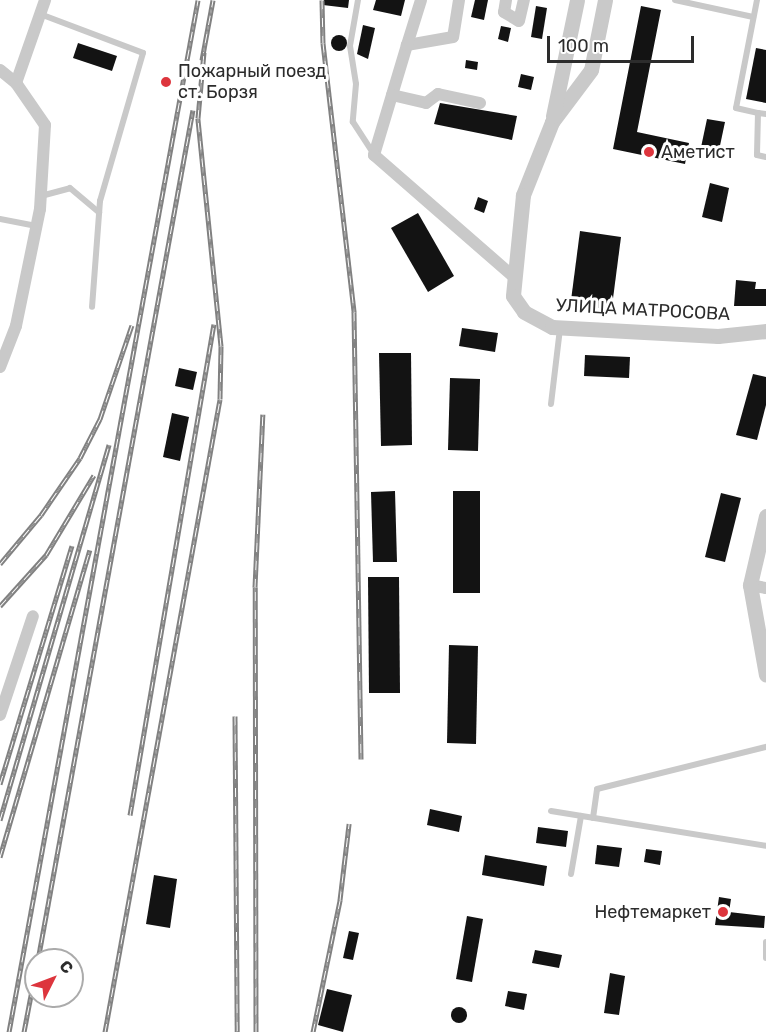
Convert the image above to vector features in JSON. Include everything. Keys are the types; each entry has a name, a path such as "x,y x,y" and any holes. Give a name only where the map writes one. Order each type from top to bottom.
{"street":[{"path":"16,83 45,0"},
{"path":"421,0 374,155 514,277"},
{"path":"408,45 453,37 459,0"},
{"path":"506,0 504,12 519,21 524,0"},
{"path":"552,122 577,0"},
{"path":"552,122 591,70 604,0"},
{"path":"0,70 16,83 45,125 37,226 16,326 0,367"},
{"path":"392,95 426,103 438,94 480,103"},
{"name":"УЛИЦА МАТРОСОВА","path":"552,122 523,195 513,296 524,312 560,328 718,336 766,331"},
{"path":"766,516 750,585 766,675"},
{"path":"750,585 766,588"},
{"path":"0,715 33,616"}],"lane":[{"path":"358,0 350,46 356,84 353,123 374,155"},
{"path":"675,0 753,17"},
{"path":"757,0 736,108 766,114"},
{"path":"40,14 143,53 99,212 92,307"},
{"path":"758,113 757,155 766,157"},
{"path":"41,196 70,188 99,212"},
{"path":"0,219 37,226"},
{"path":"551,404 560,328"},
{"path":"593,818 597,789 766,747"},
{"path":"551,811 766,846"},
{"path":"571,874 581,816"},
{"path":"766,942 766,957"}],"building":[{"path":"324,0 349,0 348,8 323,5"},
{"path":"376,0 405,0 401,16 373,10"},
{"path":"475,0 488,0 484,20 471,17"},
{"path":"536,6 547,8 542,39 531,37"},
{"path":"641,6 661,10 637,132 689,143 685,164 613,149"},
{"path":"363,25 375,28 368,59 357,54"},
{"path":"501,26 511,28 508,42 498,39"},
{"path":"336,35 342,35 347,43 345,49 336,51 331,46 331,40"},
{"path":"78,43 117,56 112,71 73,58"},
{"path":"756,48 766,50 766,103 746,99"},
{"path":"466,60 478,62 477,70 465,68"},
{"path":"521,74 534,77 531,90 518,87"},
{"path":"440,103 517,116 512,140 434,124"},
{"path":"707,119 725,122 718,155 700,152"},
{"path":"710,183 729,188 722,222 702,217"},
{"path":"478,197 488,201 484,213 474,209"},
{"path":"418,213 454,276 428,292 391,228"},
{"path":"580,231 621,237 611,314 570,308"},
{"path":"736,280 756,282 755,289 766,289 766,306 734,306"},
{"path":"462,328 498,333 495,352 459,346"},
{"path":"379,353 411,353 412,445 381,446"},
{"path":"585,355 630,357 629,378 584,376"},
{"path":"179,368 197,372 193,390 175,386"},
{"path":"753,374 766,377 766,405 757,440 736,435"},
{"path":"450,378 480,379 478,451 448,450"},
{"path":"172,413 189,417 180,461 163,457"},
{"path":"395,491 397,562 373,562 371,492"},
{"path":"453,491 480,491 480,593 453,593"},
{"path":"721,493 741,498 725,562 705,557"},
{"path":"368,577 399,577 400,693 369,693"},
{"path":"449,645 478,646 476,744 447,743"},
{"path":"430,809 462,816 459,832 427,825"},
{"path":"538,827 568,831 566,847 536,843"},
{"path":"597,845 622,848 619,867 595,864"},
{"path":"646,849 662,851 660,865 644,862"},
{"path":"485,855 547,866 544,886 482,875"},
{"path":"154,875 177,879 170,928 146,924"},
{"path":"719,897 731,899 729,912 765,916 764,928 715,925"},
{"path":"467,916 483,919 472,982 456,979"},
{"path":"349,931 359,933 353,960 343,958"},
{"path":"535,950 562,955 559,968 532,963"},
{"path":"610,973 625,976 619,1015 604,1013"},
{"path":"327,989 352,995 343,1032 318,1025"},
{"path":"508,991 527,994 524,1010 505,1006"},
{"path":"459,1007 467,1015 459,1023 451,1015"}],"railway":[{"path":"9,1032 198,0"},
{"path":"202,60 213,0"},
{"path":"322,0 323,43 354,312 361,759"},
{"path":"105,1032 220,399 221,346 198,118 204,52"},
{"path":"40,948 193,110"},
{"path":"130,815 214,324"},
{"path":"0,564 41,515 80,458 100,419 132,325"},
{"path":"256,1032 255,587 263,414"},
{"path":"0,820 109,445"},
{"path":"0,606 46,555 94,475"},
{"path":"0,784 72,546"},
{"path":"0,857 90,550"},
{"path":"235,716 237,1032"},
{"path":"313,1032 340,900 349,824"},
{"path":"24,1032 29,1008"}],"place":[{"name":"Пожарный поезд ст. Борзя","path":"166,82"},
{"name":"Аметист","path":"649,152"},
{"name":"Нефтемаркет","path":"723,912"}]}
